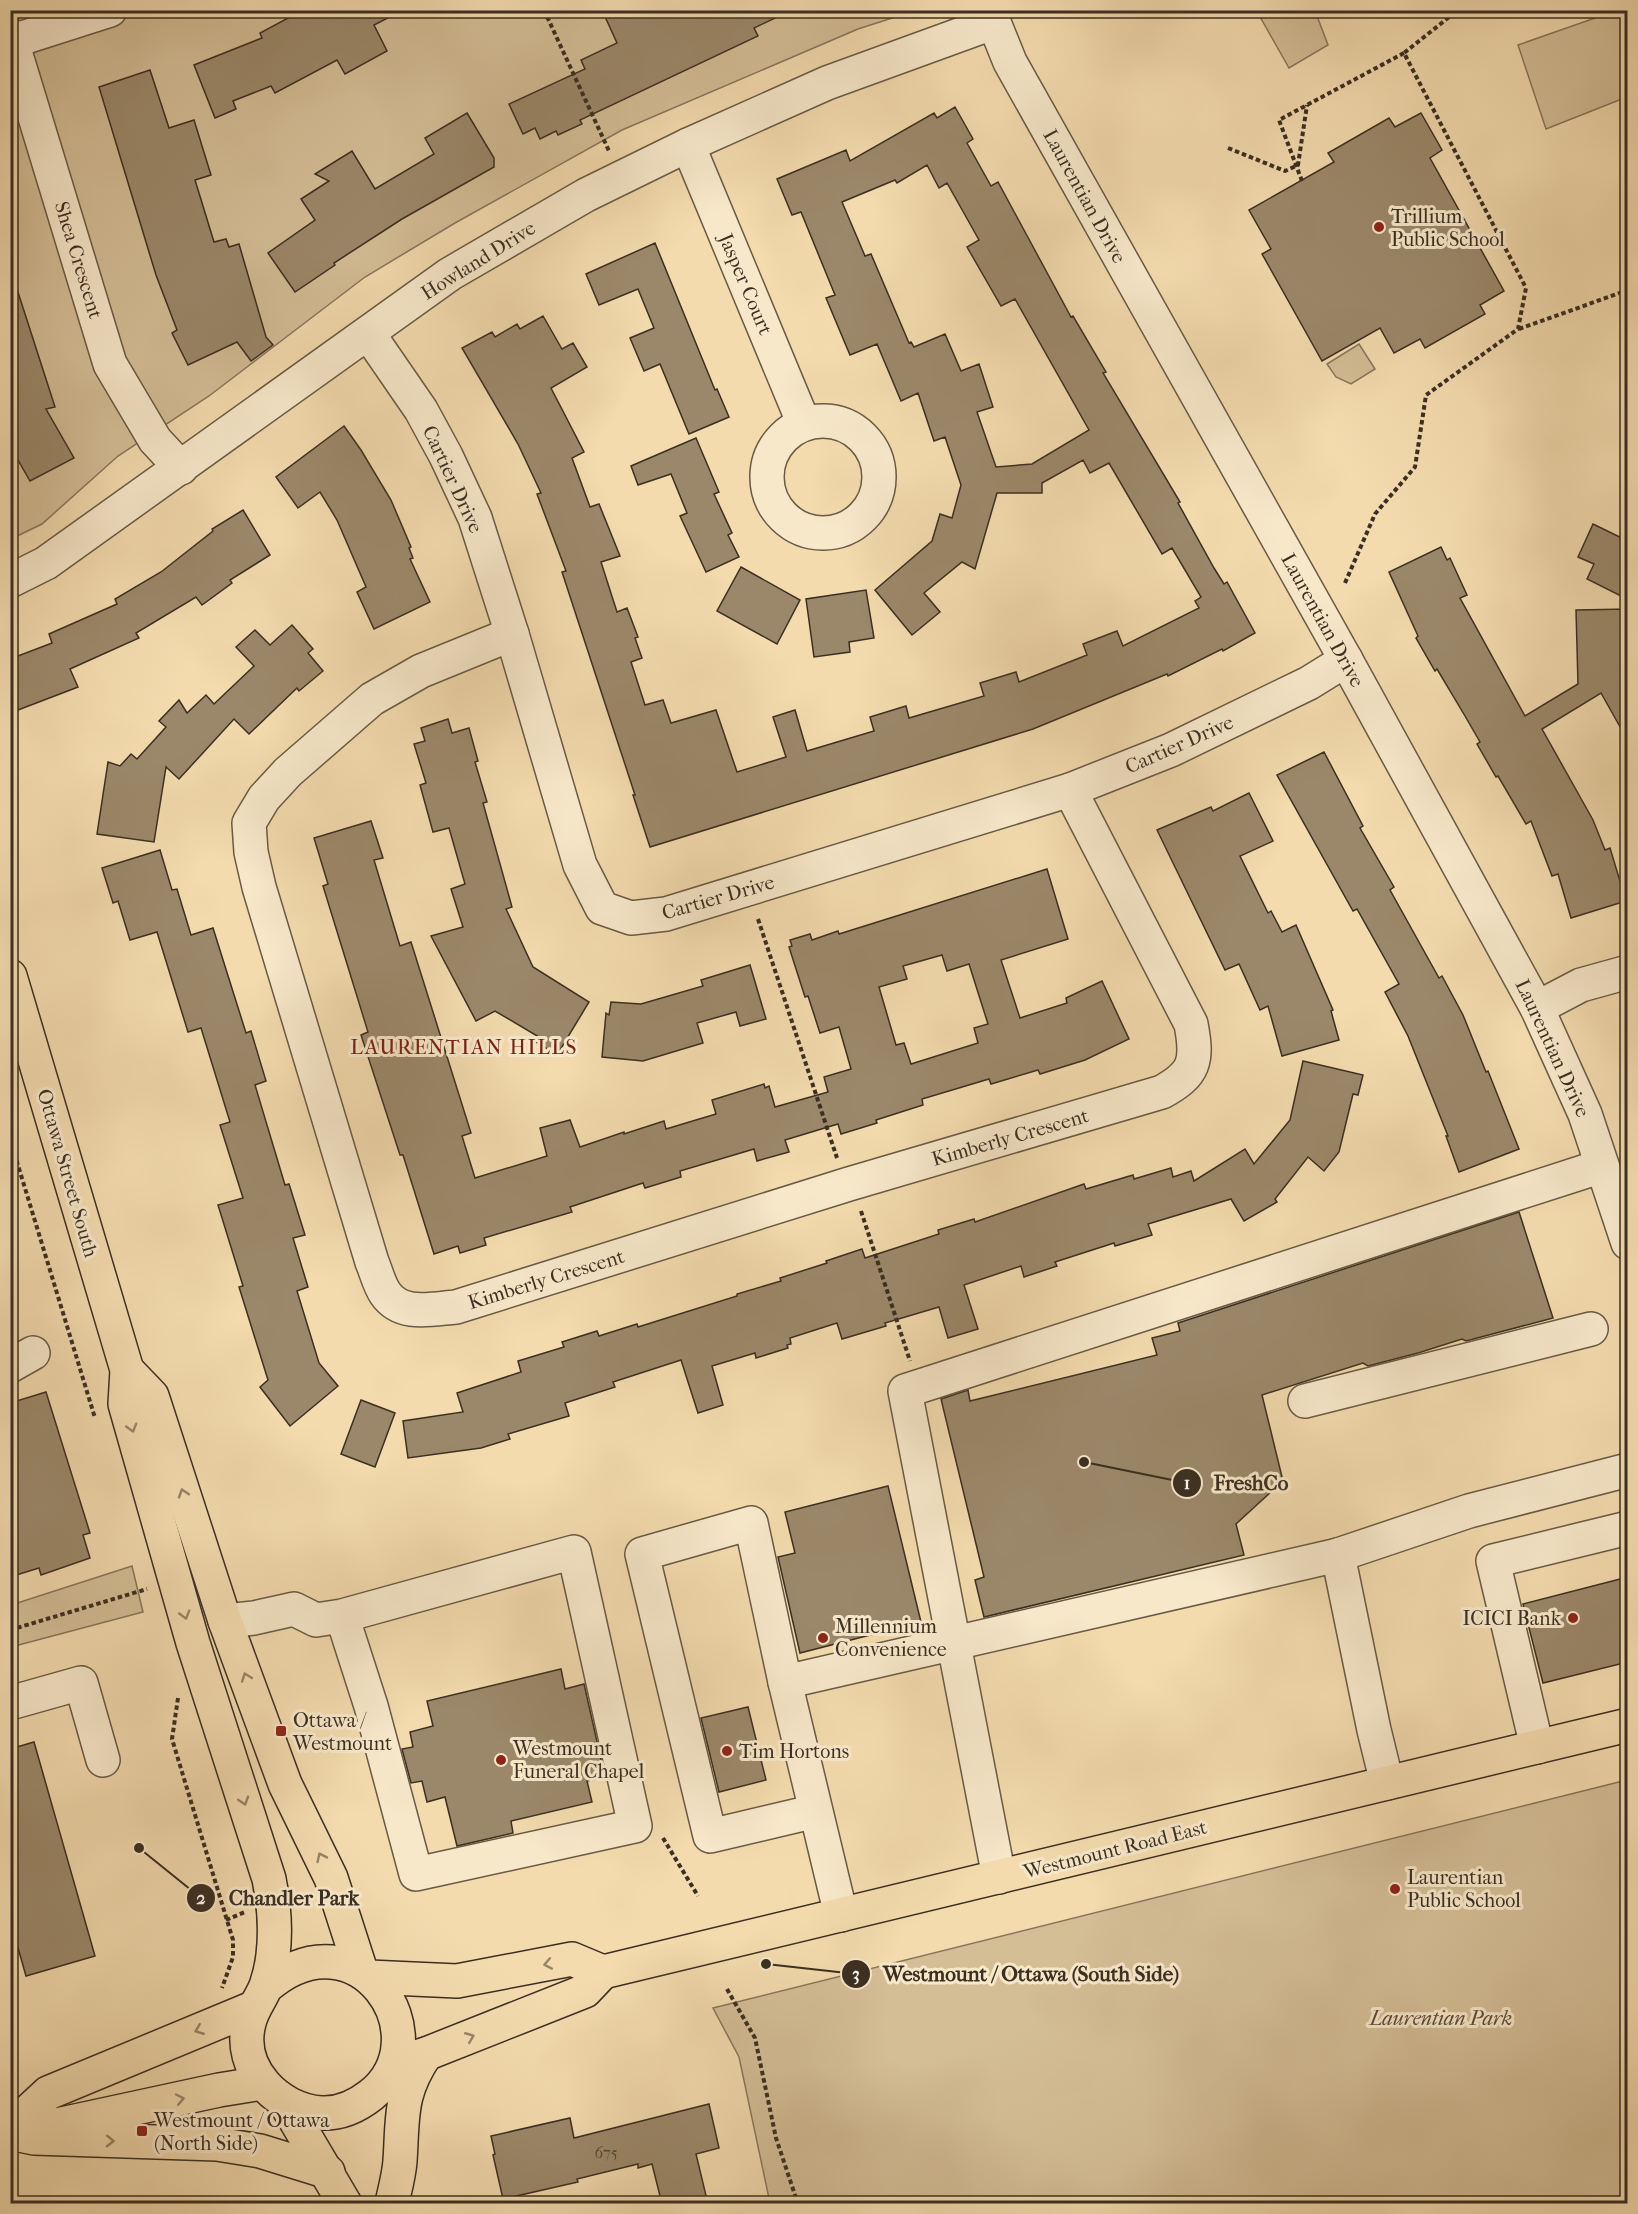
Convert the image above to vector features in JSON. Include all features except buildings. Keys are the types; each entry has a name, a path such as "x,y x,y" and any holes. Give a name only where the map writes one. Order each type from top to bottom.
{"main road":[{"name":"Ottawa Street South","path":"13,995 127,1370"},
{"path":"127,1370 152,1396 225,1621 285,1784 332,1878 365,1974 390,2001 399,2031 386,2076 392,2203"},
{"path":"127,1370 125,1404 193,1643 269,1879 273,1900 273,1956 248,2027 248,2046 252,2066 274,2093 328,2172 345,2204"},
{"name":"Westmount Road East","path":"603,1972 1628,1725"},
{"path":"572,1959 603,1972 585,1991 426,2054 386,2076 363,2102 344,2110 324,2113 305,2111 274,2093 219,2090 57,2125 14,2125 48,2093 259,1997 282,1973 301,1964 321,1961 342,1963 365,1974 457,1981 572,1959"},
{"path":"392,2203 400,2162 401,2118 407,2090 416,2068 426,2054"},
{"path":"14,2125 34,2138 218,2144 260,2151 328,2172"}],"street":[{"path":"12,38 110,10"},
{"name":"Howland Drive","path":"10,580 46,563 450,274 586,195 621,176 827,83 990,17"},
{"name":"Laurentian Drive","path":"990,17 1010,63 1346,660 1537,1008 1586,1114 1628,1243"},
{"name":"Shea Crescent","path":"12,38 110,364 155,440 181,468"},
{"name":"Jasper Court","path":"688,145 804,424"},
{"name":"Cartier Drive","path":"368,333 421,410 475,518 512,634 580,865 602,908 631,918 666,914 1070,789 1171,750 1309,683 1346,660"},
{"name":"Kimberly Crescent","path":"512,634 420,670 372,699 288,772 264,798 249,823 251,852 259,887 372,1262 385,1293 399,1307 418,1310 456,1307 849,1184 1162,1092 1181,1081 1192,1066 1194,1041 1191,1024 1070,789"},
{"path":"1537,1008 1581,985 1628,972"},
{"path":"999,1877 905,1391 1602,1166"},
{"path":"1305,1401 1591,1329"},
{"path":"785,1682 1338,1555 1469,1511 1628,1470"},
{"path":"816,1811 710,1836 642,1554 751,1523 785,1682 816,1811 841,1916"},
{"path":"1537,1747 1493,1561 1628,1528"},
{"path":"225,1621 254,1618 294,1609 316,1620 342,1616 574,1552 635,1826 416,1874 371,1706 342,1616"},
{"path":"1338,1555 1387,1783"},
{"path":"10,1702 81,1683 104,1761"}],"path":[{"path":"544,10 621,176"},
{"path":"1302,181 1298,165 1279,120 1404,53 1458,10"},
{"path":"1404,53 1526,288 1518,329"},
{"path":"1298,165 1307,105"},
{"path":"1228,148 1285,171 1298,165"},
{"path":"1345,583 1375,514 1415,467 1426,395 1518,329 1628,290"},
{"path":"758,919 838,1162"},
{"path":"10,1139 96,1420"},
{"path":"861,1210 919,1387"},
{"path":"144,1578 150,1599"},
{"path":"10,1630 147,1589"},
{"path":"179,1694 172,1739 233,1941 233,1957 224,1985 218,1992"},
{"path":"635,1826 657,1828 698,1896"},
{"path":"727,1989 755,2038 776,2138 798,2204"}],"green space":[{"path":"10,11 914,11 858,29 622,130 455,223 365,277 209,396 118,456 42,524 11,539"},
{"path":"1258,11 1318,11 1317,16 1328,45 1289,68"},
{"path":"1615,11 1627,11 1627,97 1546,129 1518,45"},
{"path":"1359,344 1375,369 1351,384 1336,377 1327,364"},
{"path":"132,1566 143,1612 11,1647 11,1605"},
{"name":"Laurentian Park","path":"1627,1780 1627,2203 770,2203 739,2057 713,2008"}],"place":[{"name":"Trillium Public School","path":"1379,227"},
{"name":"FreshCo","path":"1084,1462"},
{"name":"ICICI Bank","path":"1573,1618"},
{"name":"Millennium Convenience","path":"823,1638"},
{"name":"Ottawa / Westmount","path":"281,1731"},
{"name":"Tim Hortons","path":"727,1751"},
{"name":"Westmount Funeral Chapel","path":"501,1760"},
{"name":"Chandler Park","path":"139,1848"},
{"name":"Laurentian Public School","path":"1395,1889"},
{"name":"Westmount / Ottawa (South Side)","path":"766,1964"},
{"name":"Westmount / Ottawa (North Side)","path":"142,2131"}],"district":[{"name":"LAURENTIAN HILLS","path":"464,1047"}]}
